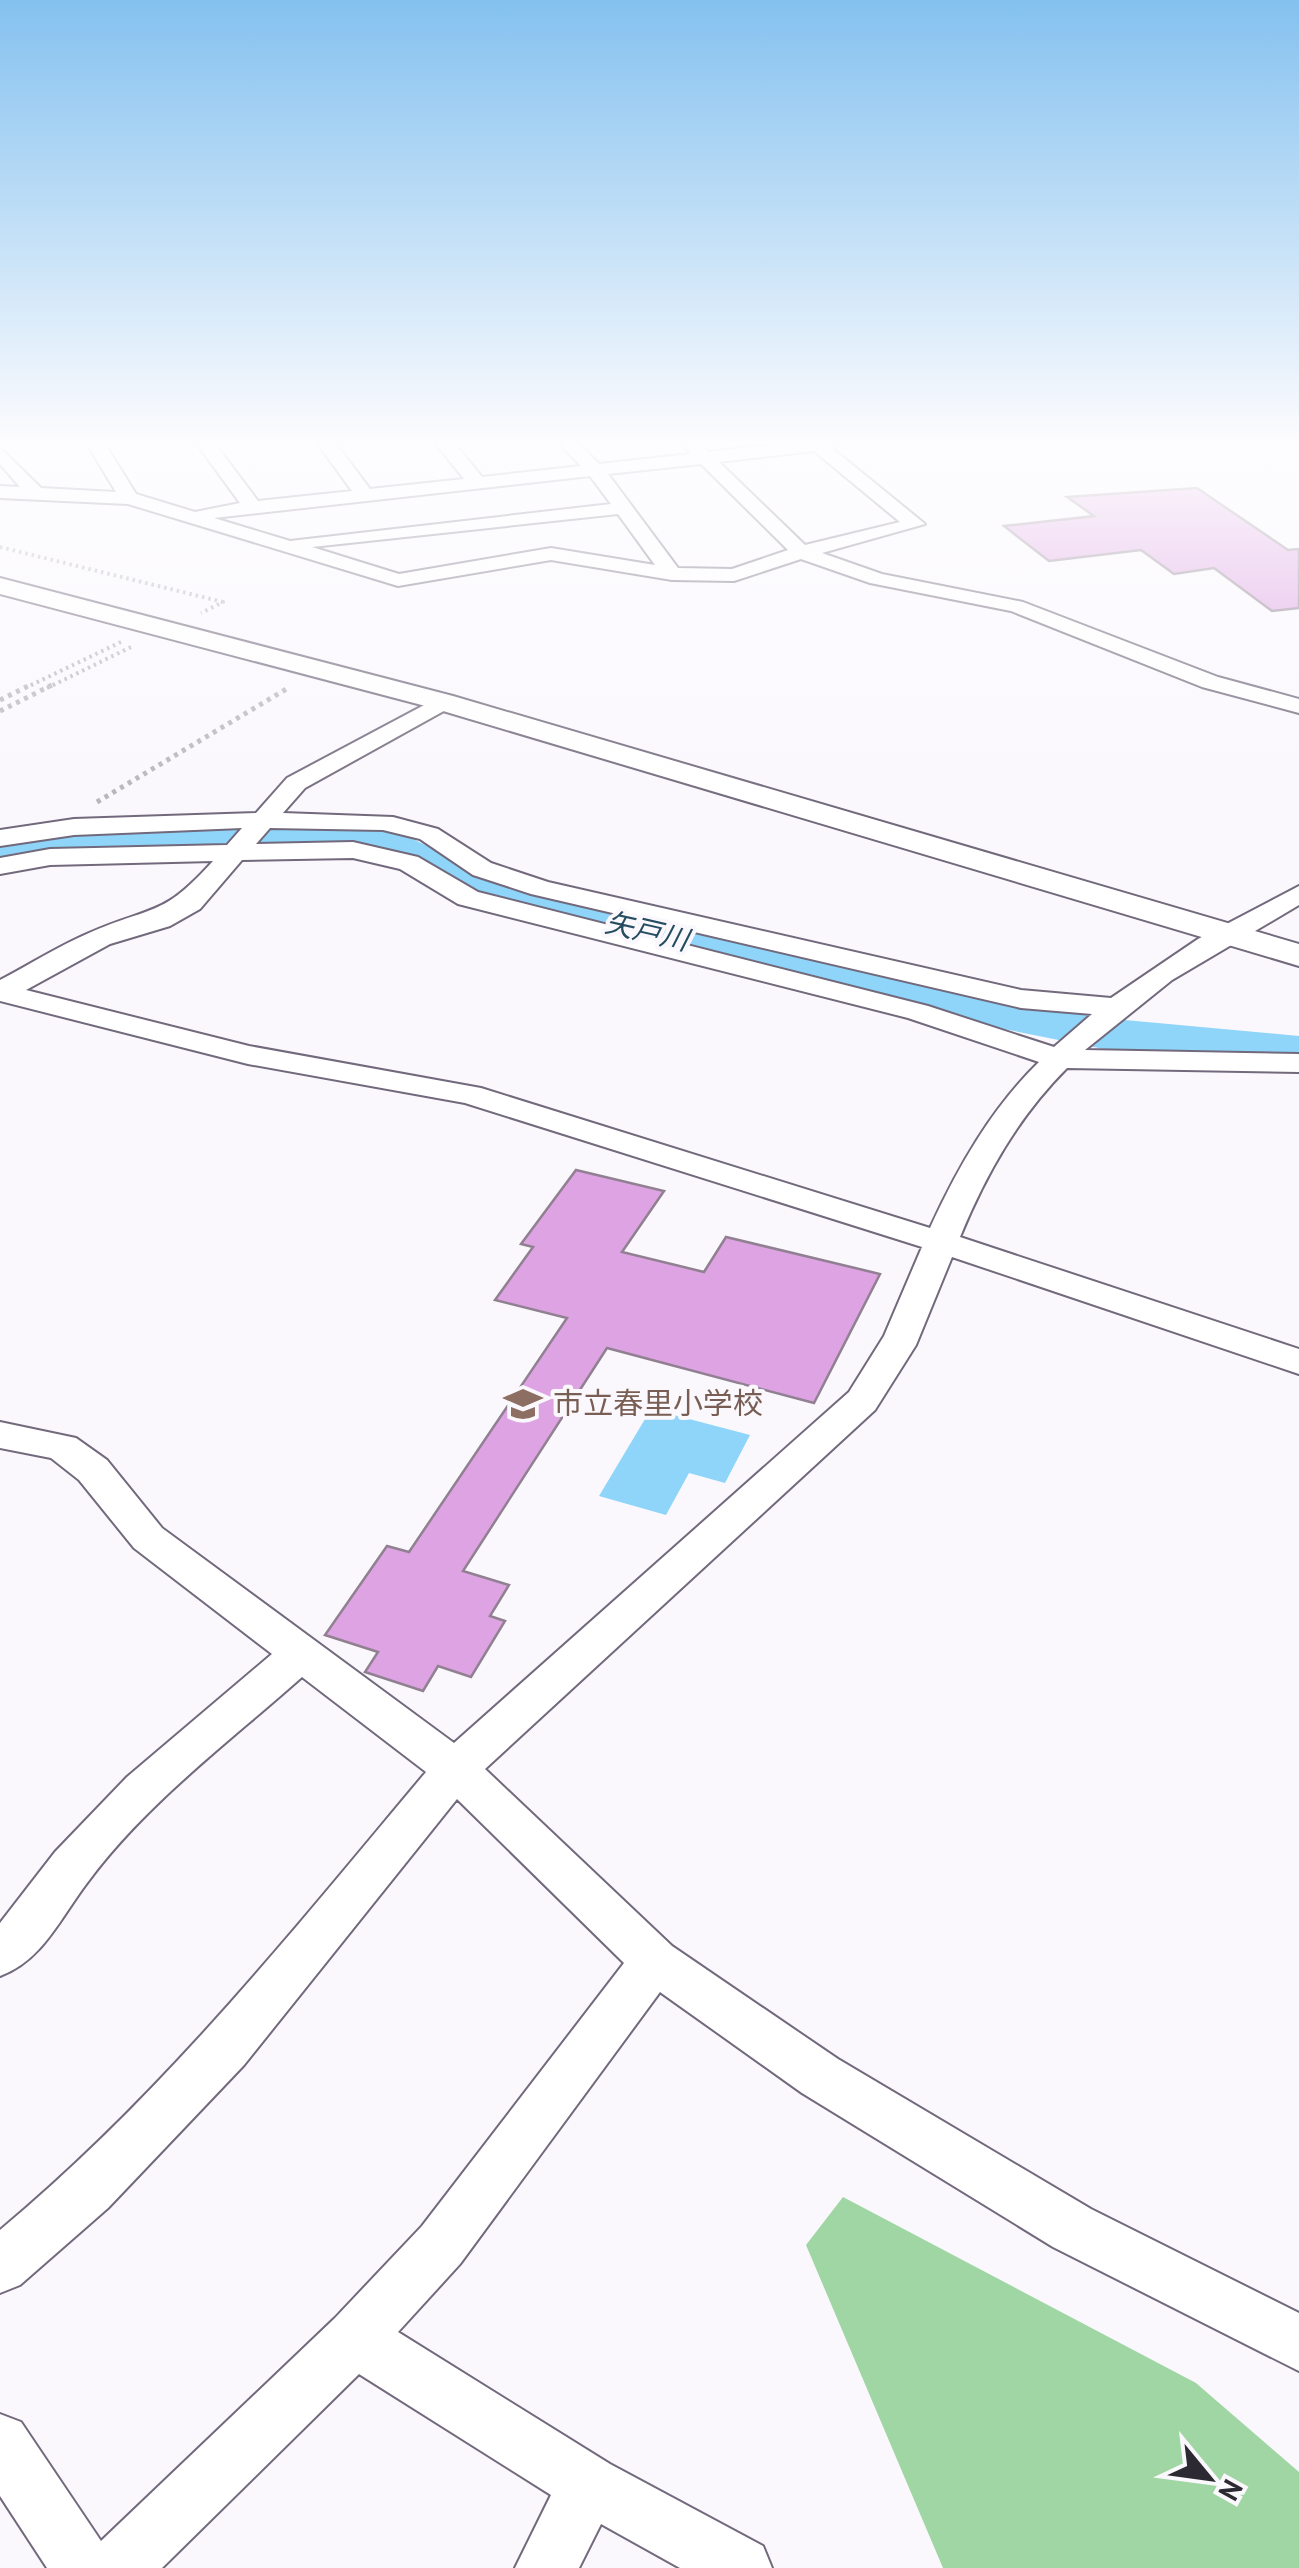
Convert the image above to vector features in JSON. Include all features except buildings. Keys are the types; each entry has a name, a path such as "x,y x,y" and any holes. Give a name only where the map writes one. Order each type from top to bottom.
{"street":[{"path":"346,564 398,580 493,564"},
{"path":"611,564 672,574 734,574 765,564"},
{"path":"665,564 672,574"},
{"path":"836,564 877,578 1016,606 1210,682 1299,706"},
{"path":"0,586 443,702 1299,955"},
{"path":"443,702 296,783 190,903 160,920 100,938 0,992 248,1055 470,1095 941,1242 1299,1362"},
{"path":"0,838 72,828 264,820 384,822 429,834 482,869 540,888 1020,999 1118,1007"},
{"path":"0,866 50,857 354,850 409,863 468,898 918,1012 1066,1054 1299,1063"},
{"path":"0,2266 89,2190 226,2050 456,1769 862,1401 900,1340 977,1164 1004,1121 1066,1054 1118,1007 1228,932 1299,894"},
{"path":"0,1435 62,1447 92,1470 148,1538 456,1769 655,1961 820,2076 1072,2228 1299,2343"},
{"path":"0,1955 29,1927 72,1866 144,1790 300,1653"},
{"path":"118,2568 355,2338 441,2245 655,1961"},
{"path":"355,2338 589,2485 741,2568"},
{"path":"0,2444 83,2568"},
{"path":"546,2568 589,2485"}],"path":[{"path":"0,700 222,602 68,564"},
{"path":"0,712 160,628"},
{"path":"72,828 71,819 80,812 319,669"}],"green space":[{"path":"843,2197 1196,2383 1299,2472 1299,2568 943,2568 806,2245"}],"water":[{"path":"651,1409 750,1435 725,1483 689,1473 666,1515 599,1496"}],"waterway":[{"name":"矢戸川","path":"0,852 25,845 297,833 389,845 481,892 939,1000 1114,1035 1299,1052"}],"place":[{"name":"市立春里小学校","path":"523,1404"}]}
